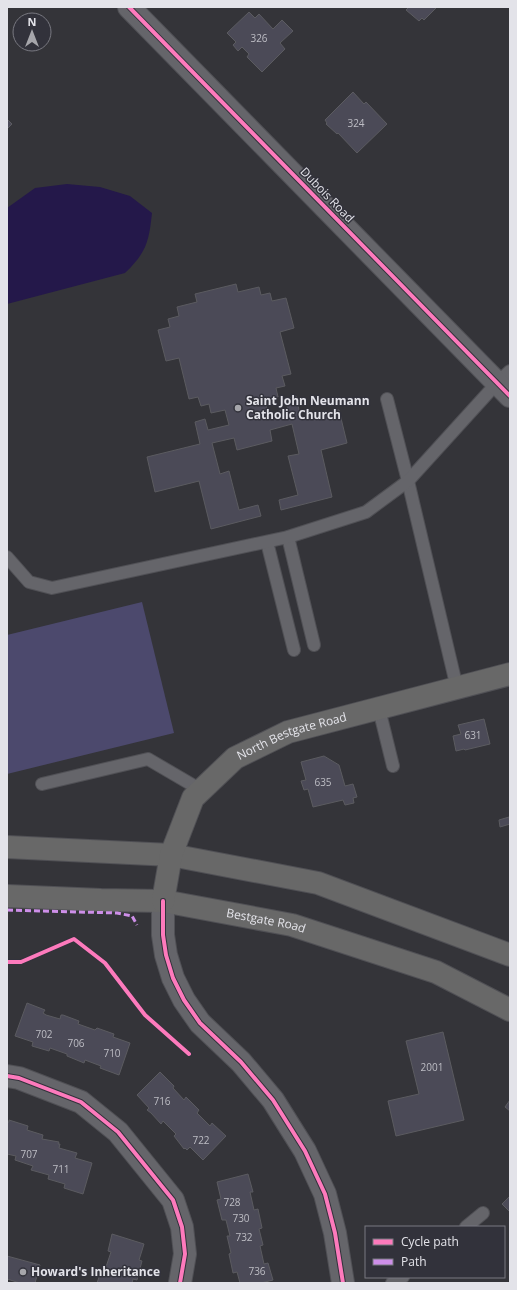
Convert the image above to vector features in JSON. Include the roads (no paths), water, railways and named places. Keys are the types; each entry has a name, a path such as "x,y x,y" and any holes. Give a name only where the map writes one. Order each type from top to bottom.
{"main road":[{"name":"North Bestgate Road","path":"163,901 171,856 193,798 235,758 288,732 510,674"},
{"path":"7,848 171,856 318,883 510,955"},
{"name":"Bestgate Road","path":"7,896 163,901 292,925 436,972 510,1010"}],"street":[{"name":"Dubois Road","path":"129,7 506,383"},
{"path":"163,901 163,935 173,978 184,1000 200,1023 241,1062 273,1100 305,1151 326,1194 343,1283"},
{"path":"7,1076 19,1078 81,1102 118,1132 173,1200 182,1227 185,1254 180,1283"}],"lane":[{"path":"7,557 29,582 52,588 288,537 366,512 408,481 506,383"},
{"path":"387,399 457,688"},
{"path":"288,537 314,645"},
{"path":"267,542 294,650"},
{"path":"379,708 393,766"},
{"path":"42,784 148,759 201,790"},
{"path":"467,1226 483,1213"},
{"path":"392,1283 401,1278"}],"place":[{"name":"Saint John Neumann Catholic Church","path":"238,408"},
{"name":"Howard's Inheritance","path":"23,1272"}]}
